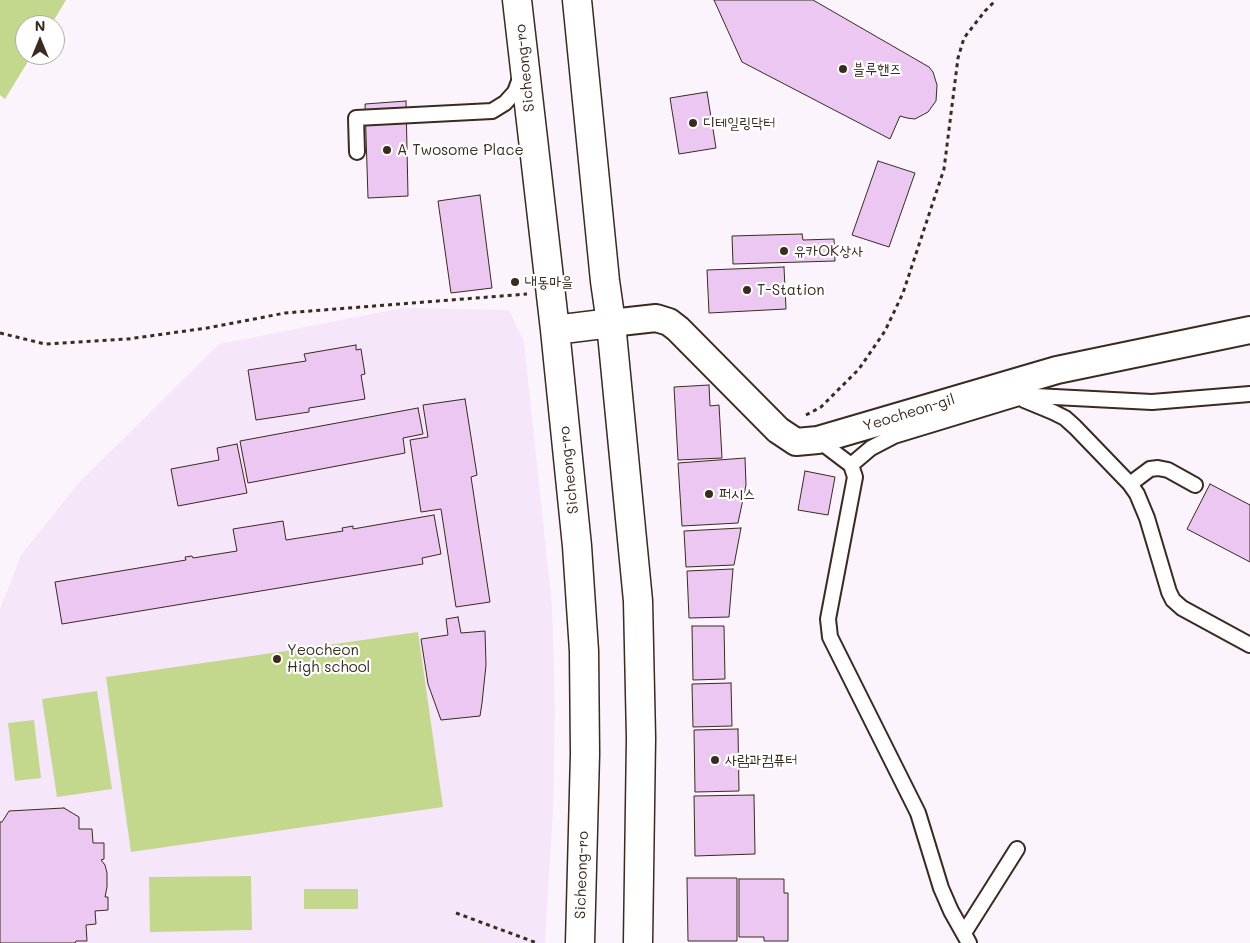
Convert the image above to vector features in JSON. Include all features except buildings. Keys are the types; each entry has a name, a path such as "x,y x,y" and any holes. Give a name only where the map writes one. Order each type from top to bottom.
{"street":[{"name":"Sicheong-ro","path":"517,0 555,330 577,546 584,651 585,763 580,943"},
{"path":"577,0 638,601 641,738 638,943"},
{"name":"Yeocheon-gil","path":"611,323 656,318 669,322 778,430 796,442 818,440 1057,370 1250,330"},
{"path":"555,330 611,323"}],"lane":[{"path":"357,152 356,118 492,111 505,103 514,92 525,66"},
{"path":"851,465 871,448 894,436 1019,398 1035,396 1152,402 1250,394"},
{"path":"1019,398 1065,418 1130,484 1144,511 1173,600 1182,608 1250,646"},
{"path":"818,440 851,465 855,478 828,620 830,637 918,813 941,888 966,938"},
{"path":"1130,484 1150,469 1158,468 1168,470 1195,485"},
{"path":"966,938 1017,849"}],"path":[{"path":"778,430 822,407 859,369 885,330 903,293 944,169 957,65 964,38 996,0"},
{"path":"0,333 45,344 128,339 207,328 285,313 513,296 550,290"},
{"path":"456,913 536,943"}],"shaded area":[{"name":"Yeocheon High school","path":"402,308 509,310 524,342 552,606 555,709 553,811 545,943 0,943 0,609 21,555 77,485 219,344"}],"green space":[{"path":"0,0 66,0 57,15 15,15 15,65 26,65 5,99 0,95"},
{"path":"418,632 443,807 131,852 106,677"},
{"path":"97,691 112,789 57,797 42,699"},
{"path":"34,720 41,778 15,781 8,723"},
{"path":"251,876 252,930 150,932 149,877"},
{"path":"304,889 358,889 358,909 304,909"}],"place":[{"name":"블루핸즈","path":"843,69"},
{"name":"디테일링닥터","path":"693,123"},
{"name":"A Twosome Place","path":"387,150"},
{"name":"유카OK상사","path":"784,251"},
{"name":"내동마을","path":"515,282"},
{"name":"T-Station","path":"747,290"},
{"name":"퍼시스","path":"709,494"},
{"name":"Yeocheon High school","path":"277,659"},
{"name":"사람과컴퓨터","path":"715,760"}]}
